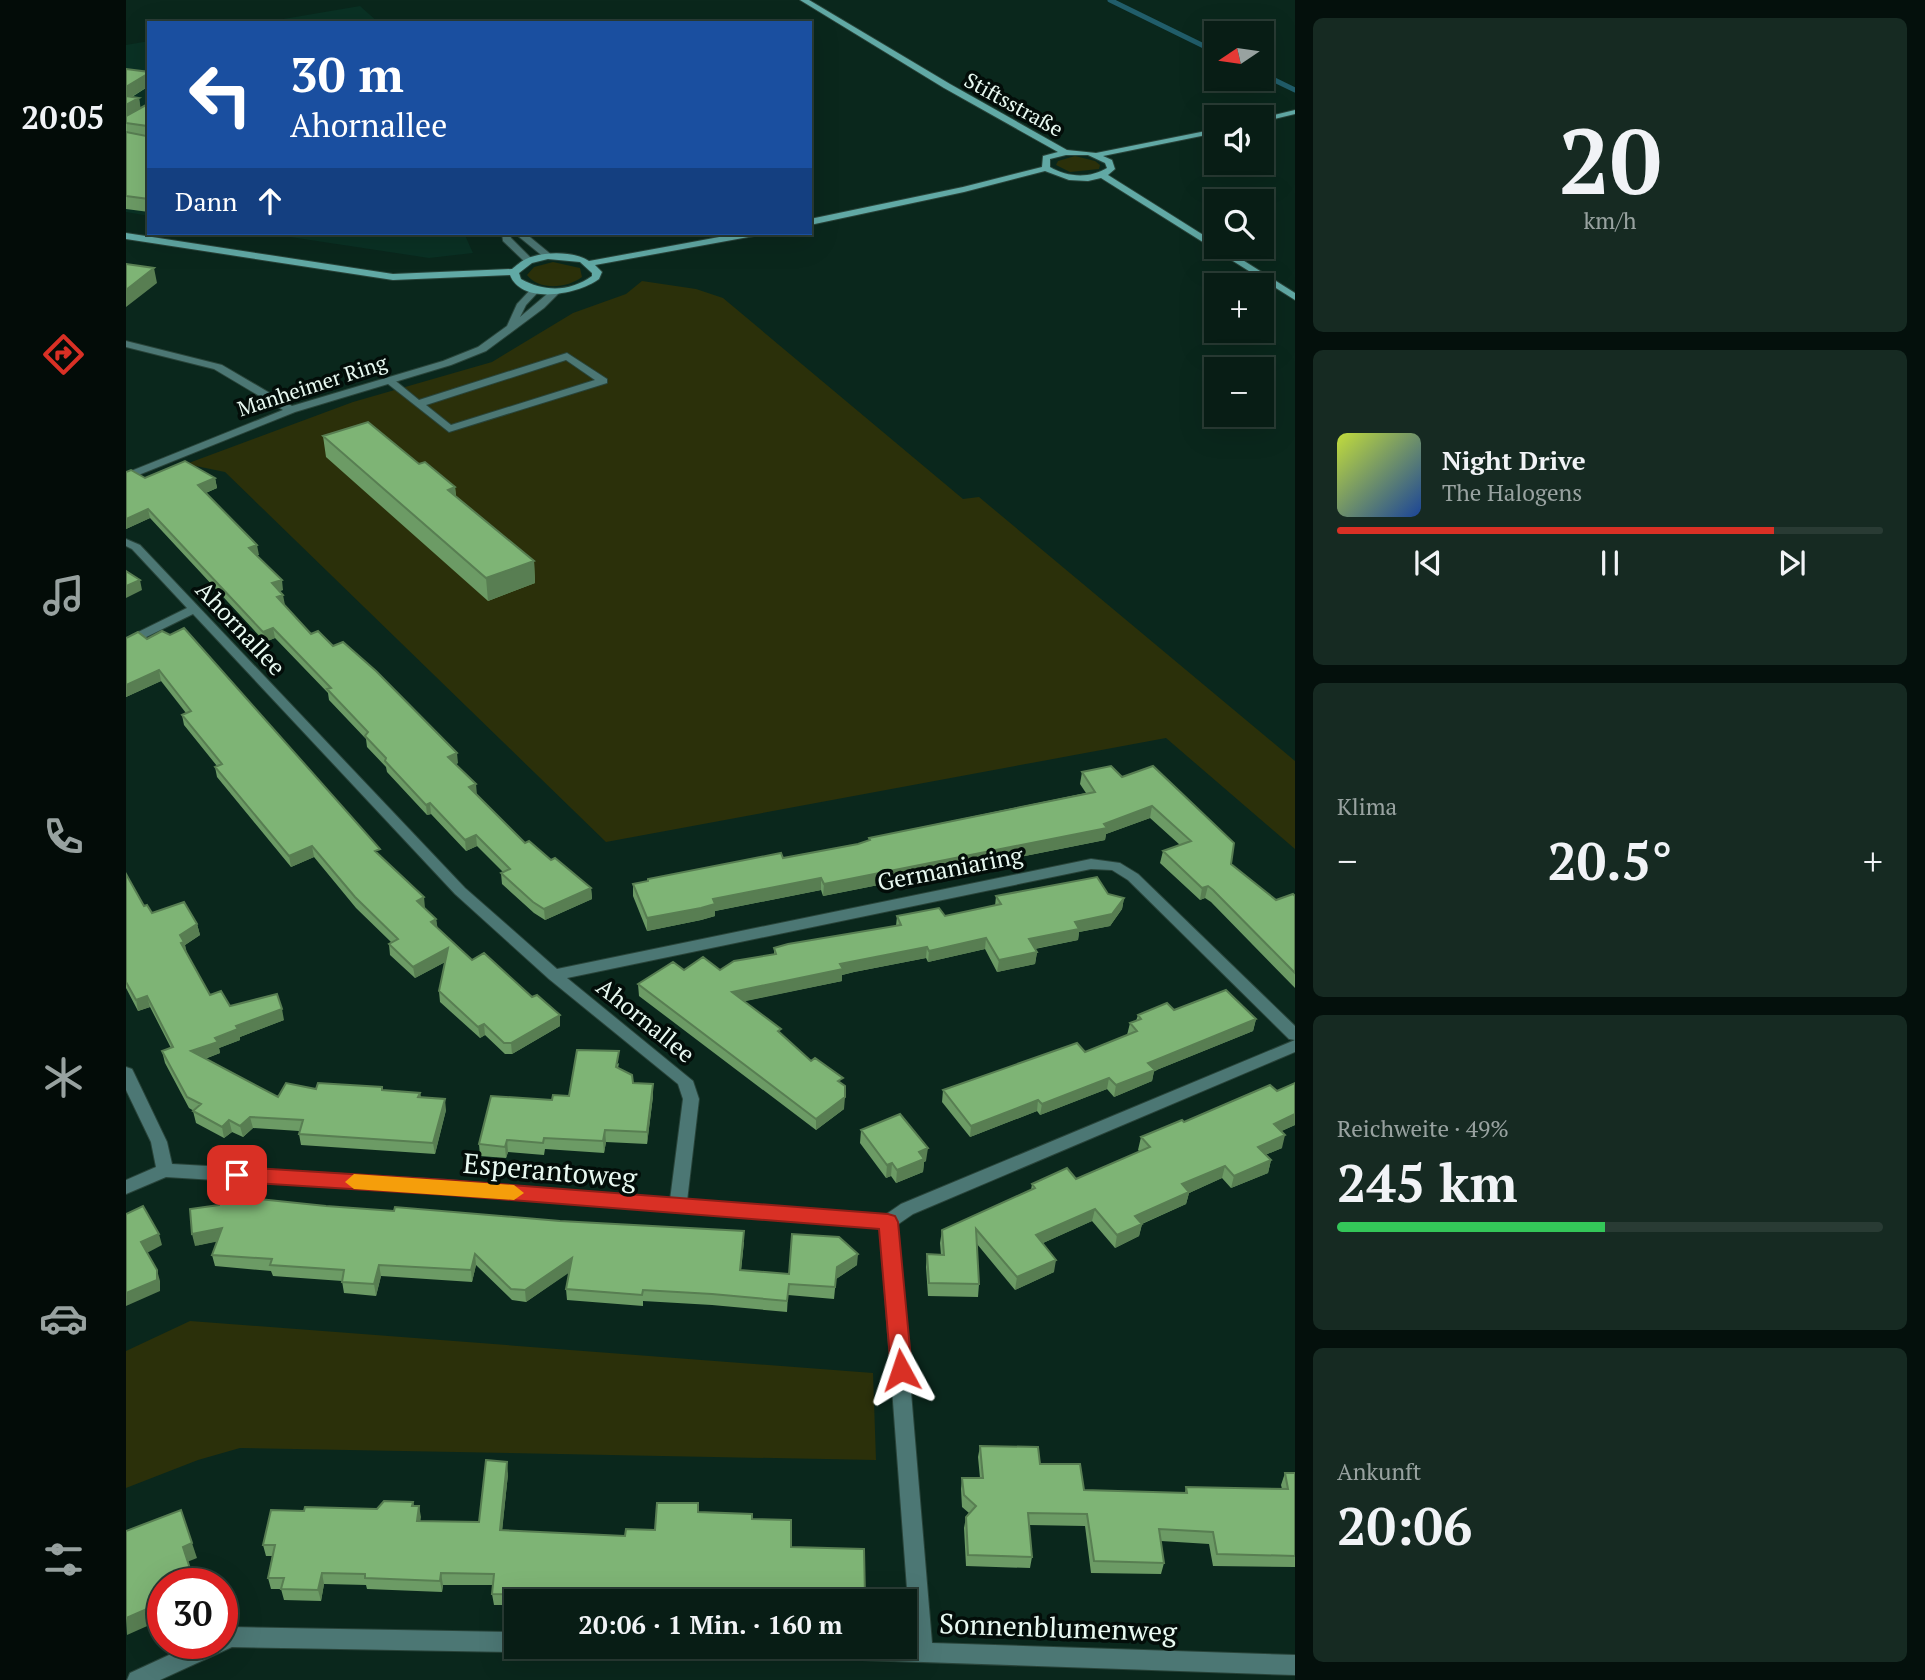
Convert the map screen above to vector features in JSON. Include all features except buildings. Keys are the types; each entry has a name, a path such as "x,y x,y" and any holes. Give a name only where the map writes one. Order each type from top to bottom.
{"street":[{"name":"Stiftsstraße","path":"804,0 947,86 1065,152"},
{"name":"Stiftsstraße","path":"947,86 1051,156"},
{"path":"1274,117 1295,112"},
{"path":"1046,168 1044,161 1065,152 1097,155 1204,134"},
{"path":"1109,162 1169,142"},
{"path":"964,189 1058,174 1089,177 1102,175 1111,169 1109,162 1097,155"},
{"path":"812,222 964,189 1046,168 1058,174"},
{"path":"1102,175 1295,297"},
{"path":"1089,177 1198,238"},
{"path":"506,235 506,239 528,261"},
{"path":"522,235 548,256"},
{"path":"515,276 528,261 548,256 573,257 594,267 744,235"},
{"path":"126,236 436,284 515,276 536,289 556,291 581,287 596,277 594,267"},
{"name":"Manheimer Ring","path":"509,330 522,304 536,289"},
{"name":"Manheimer Ring","path":"126,477 290,410 482,349 556,291"},
{"path":"126,344 218,367 290,410"},
{"path":"388,380 449,429 603,381 567,356 418,404"},
{"name":"Ahornallee","path":"126,542 136,547 192,610 460,891 554,975 685,1081 691,1099 678,1207"},
{"path":"126,643 192,610"},
{"name":"Germaniaring","path":"554,975 1091,864 1115,866 1133,877 1295,1035"},
{"path":"678,1207 888,1222 907,1209 1295,1046"},
{"path":"126,1073 159,1142 165,1170"},
{"name":"Esperantoweg","path":"126,1187 165,1170 448,1187 678,1207"},
{"path":"888,1222 922,1649"},
{"path":"238,1637 504,1642"},
{"name":"Sonnenblumenweg","path":"917,1649 1295,1665"},
{"path":"137,1680 183,1659"}],"shaded area":[{"path":"360,6 377,21 272,21"},
{"path":"147,41 147,216 126,212 126,45"},
{"path":"1075,156 1095,161 1100,165 1099,169 1070,172 1056,165 1058,161"},
{"path":"277,235 465,235 473,253 429,258"},
{"path":"553,262 580,268 582,277 569,284 546,286 527,275 534,267"},
{"path":"642,281 696,289 723,298 963,499 979,497 1295,761 1295,849 1166,738 606,842 225,472 186,464 353,402 492,362 573,313 626,294"},
{"path":"190,1321 873,1373 876,1460 240,1448 198,1460 126,1488 126,1351"}],"waterway":[{"path":"1110,0 1204,46"},
{"path":"1274,80 1295,90"}],"slow traffic":[{"path":"354,1182 514,1193"}],"route":[{"path":"237,1175 448,1187 888,1222 901,1370"}]}
